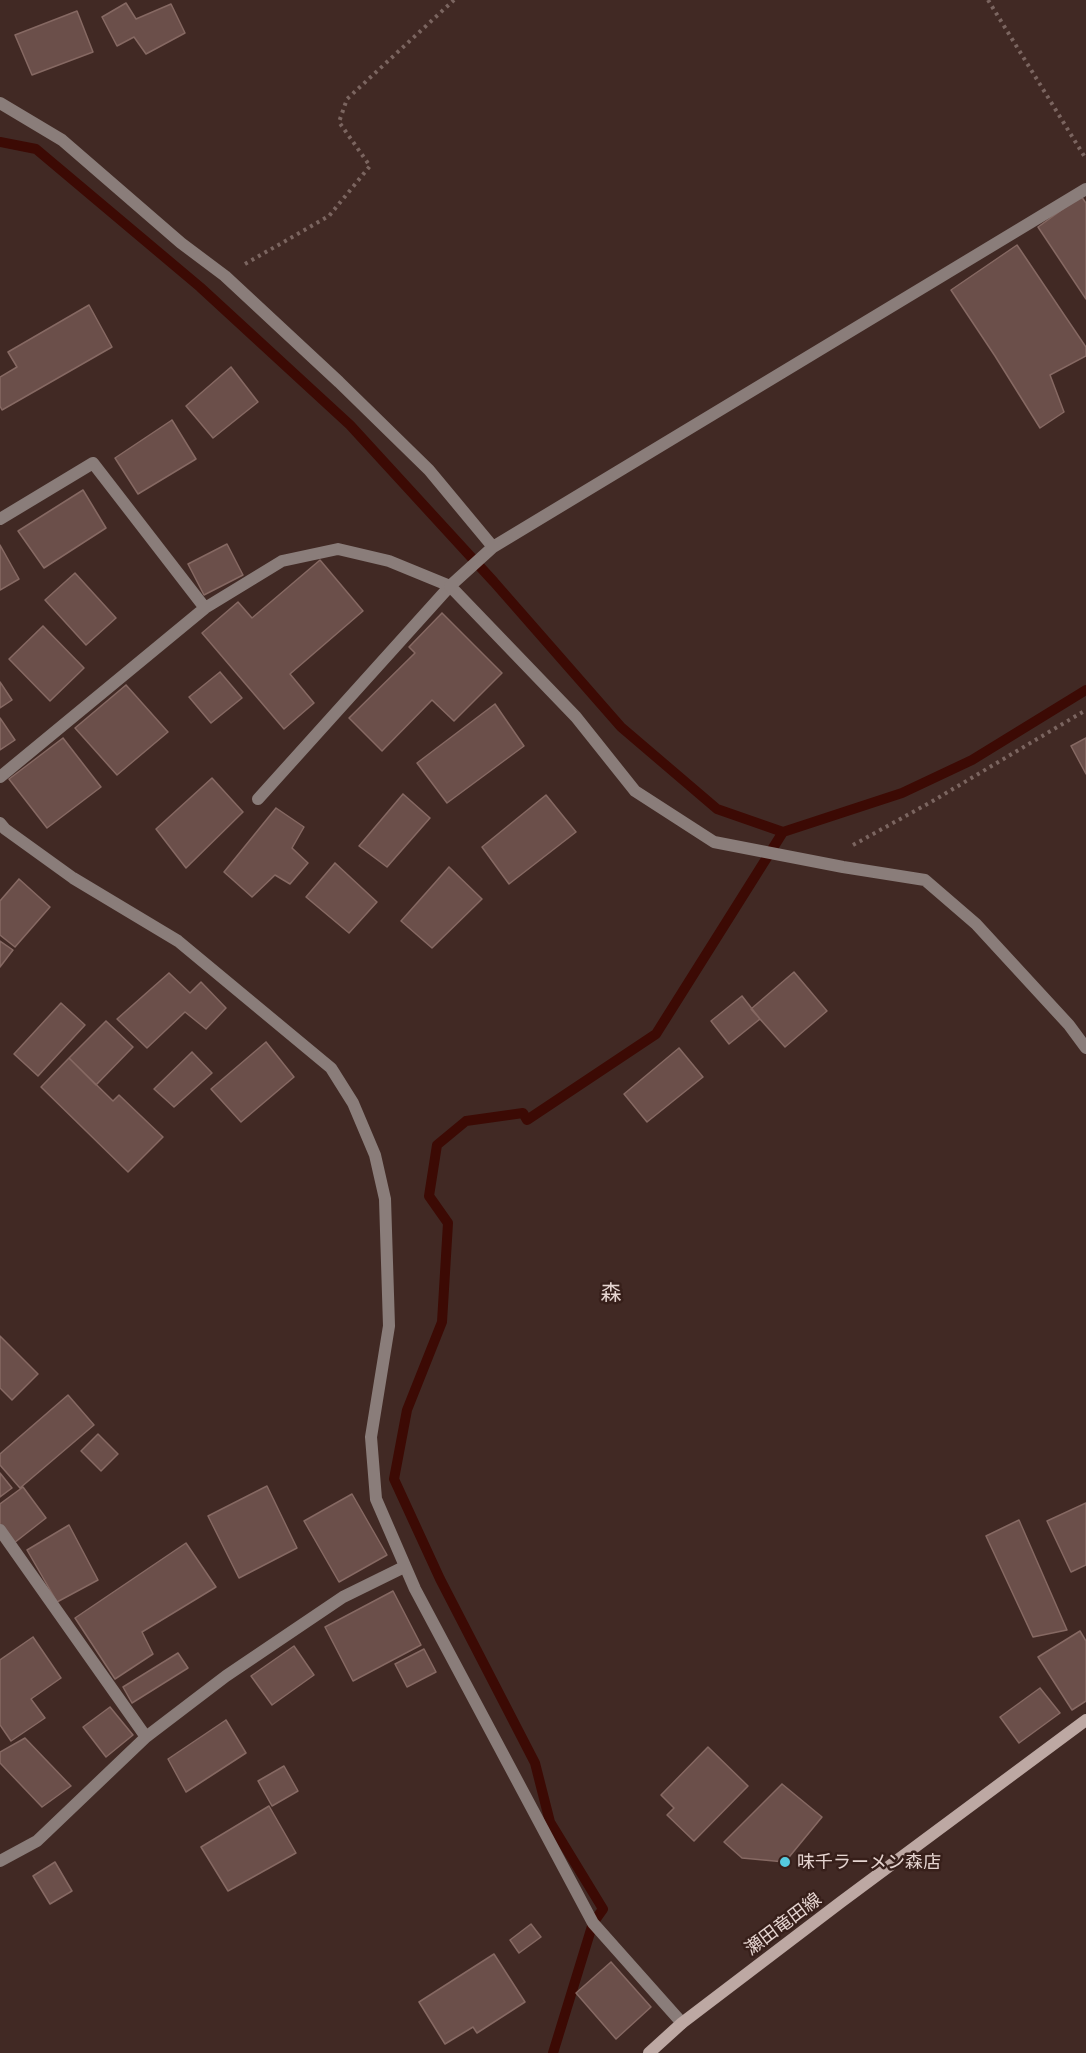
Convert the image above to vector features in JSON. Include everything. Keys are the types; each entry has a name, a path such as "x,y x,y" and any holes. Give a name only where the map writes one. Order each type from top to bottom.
{"main road":[{"name":"瀬田竜田線","path":"649,2053 682,2023 1086,1720"}],"street":[{"path":"0,103 62,140 181,243 225,276 429,470 493,547"},
{"path":"258,799 450,586 493,547 1086,189"},
{"path":"0,519 93,463 205,608"},
{"path":"0,777 205,608 282,561 338,549 389,561 450,586 576,717 635,791 714,842 925,880 976,924 1070,1025 1086,1048"},
{"path":"0,823 73,878 178,941 332,1068 353,1103 375,1155 385,1199 389,1326 371,1437 376,1499 404,1567 593,1923 682,2023"},
{"path":"0,1530 146,1737"},
{"path":"0,1861 36,1840 146,1737 226,1676 343,1597 404,1567"}],"path":[{"path":"225,276 328,216 370,166 339,122 347,99 454,0"},
{"path":"988,0 1086,159"},
{"path":"821,862 931,802 1086,710"}],"building":[{"path":"126,3 136,19 171,4 185,33 146,54 134,37 117,46 102,17"},
{"path":"77,11 93,52 32,75 15,35"},
{"path":"1081,196 1086,203 1086,299 1038,227"},
{"path":"1017,245 1086,347 1086,356 1050,375 1064,412 1040,428 951,290"},
{"path":"89,305 112,347 2,410 0,377 17,367 8,352"},
{"path":"231,367 258,402 213,438 186,406"},
{"path":"172,420 196,459 138,494 115,458"},
{"path":"83,490 106,528 44,568 18,531"},
{"path":"227,544 243,575 204,595 188,564"},
{"path":"0,545 19,579 0,590"},
{"path":"320,560 363,611 290,674 314,703 284,729 202,633 238,602 252,618"},
{"path":"75,573 116,618 86,645 45,600"},
{"path":"442,613 502,673 454,721 432,700 382,751 349,718 415,653 409,647"},
{"path":"43,626 84,668 50,701 9,659"},
{"path":"220,672 242,698 211,723 189,697"},
{"path":"0,682 12,700 0,708"},
{"path":"126,685 168,732 117,775 75,728"},
{"path":"495,704 524,746 447,803 417,763"},
{"path":"0,718 15,740 0,750"},
{"path":"63,738 101,787 47,828 9,779"},
{"path":"1086,738 1086,774 1071,746"},
{"path":"212,778 243,812 186,868 156,829"},
{"path":"403,794 430,818 387,867 359,846"},
{"path":"546,795 576,832 509,884 482,847"},
{"path":"276,808 304,827 292,848 308,863 290,884 275,875 252,897 224,872"},
{"path":"335,863 377,902 349,933 306,897"},
{"path":"449,867 482,899 432,948 401,921"},
{"path":"19,879 50,907 15,947 0,935 0,901"},
{"path":"0,941 13,950 0,967"},
{"path":"794,972 827,1011 785,1047 751,1009"},
{"path":"169,973 190,993 201,982 226,1008 206,1029 185,1012 147,1048 117,1019"},
{"path":"742,996 760,1019 729,1044 711,1021"},
{"path":"61,1003 85,1025 38,1076 14,1054"},
{"path":"106,1021 133,1047 96,1085 69,1058"},
{"path":"266,1042 294,1077 241,1122 211,1089"},
{"path":"679,1048 703,1077 647,1122 624,1094"},
{"path":"192,1052 212,1073 174,1107 154,1089"},
{"path":"69,1058 113,1101 119,1095 163,1137 128,1172 41,1087"},
{"path":"0,1336 38,1374 12,1400 0,1388"},
{"path":"68,1395 94,1425 20,1488 0,1465 0,1454"},
{"path":"98,1434 118,1454 101,1471 81,1451"},
{"path":"0,1473 12,1488 0,1497"},
{"path":"267,1486 297,1548 239,1578 208,1516"},
{"path":"23,1487 46,1518 14,1543 0,1525 0,1504"},
{"path":"352,1494 387,1555 339,1582 304,1521"},
{"path":"1086,1503 1086,1565 1071,1572 1047,1521"},
{"path":"1019,1520 1067,1630 1033,1637 986,1536"},
{"path":"69,1525 98,1580 57,1602 27,1550"},
{"path":"186,1543 216,1587 142,1632 153,1654 115,1679 75,1618"},
{"path":"393,1591 421,1645 353,1681 325,1627"},
{"path":"1080,1631 1086,1641 1086,1701 1072,1710 1038,1657"},
{"path":"33,1637 61,1678 31,1699 45,1718 11,1741 0,1725 0,1660"},
{"path":"294,1646 314,1675 272,1705 251,1676"},
{"path":"424,1649 436,1672 407,1687 395,1664"},
{"path":"178,1653 188,1668 132,1703 123,1687"},
{"path":"1040,1688 1060,1713 1019,1743 1000,1717"},
{"path":"110,1707 133,1735 106,1757 83,1727"},
{"path":"226,1720 246,1753 186,1792 168,1759"},
{"path":"25,1738 71,1786 42,1807 0,1763 0,1752"},
{"path":"708,1747 748,1786 694,1841 667,1815 674,1808 661,1795"},
{"path":"284,1766 298,1791 272,1806 258,1781"},
{"path":"782,1784 822,1817 785,1862 742,1858 724,1842"},
{"path":"269,1806 296,1853 228,1891 201,1847"},
{"path":"55,1862 72,1891 50,1904 33,1876"},
{"path":"531,1924 541,1937 519,1953 510,1940"},
{"path":"494,1954 525,2002 477,2033 473,2027 445,2044 419,2002"},
{"path":"611,1962 651,2007 616,2039 576,1993"}],"waterway":[{"path":"0,142 36,149 200,287 350,425 494,582 621,727 717,809 783,832"},
{"path":"553,2053 593,1923 603,1909 550,1822 535,1763 440,1579 394,1479 407,1410 442,1322 448,1223 429,1196 437,1145 466,1121 523,1113 527,1120 656,1034 783,832 902,793 972,760 1086,690"}],"place":[{"name":"味千ラーメン森店","path":"785,1862"}],"district":[{"name":"森","path":"611,1293"}]}
